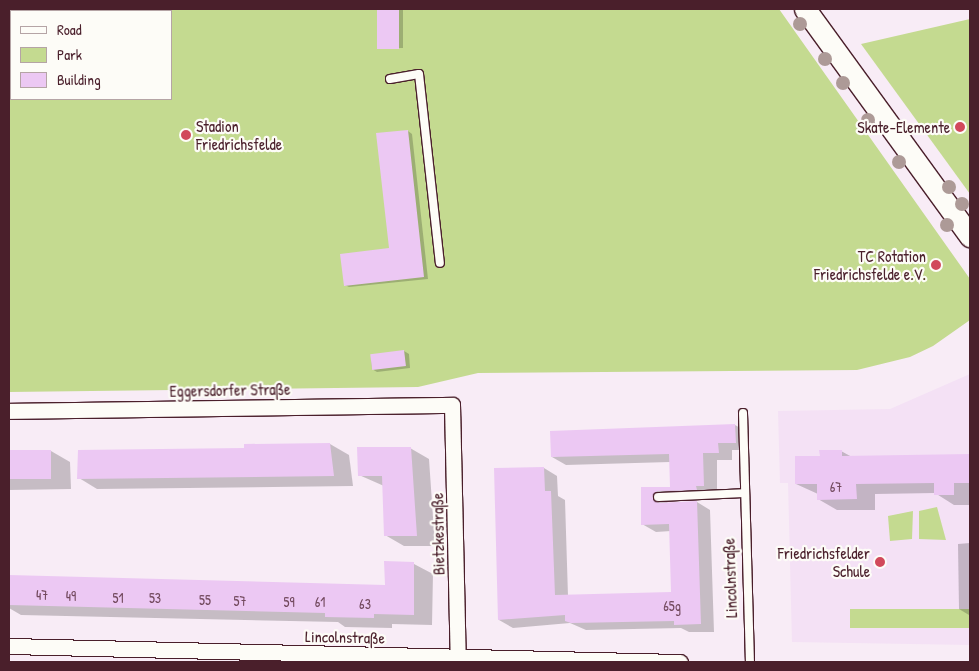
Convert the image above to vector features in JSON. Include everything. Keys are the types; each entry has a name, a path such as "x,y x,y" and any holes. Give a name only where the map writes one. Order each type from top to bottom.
{"street":[{"path":"805,9 970,236"},
{"name":"Eggersdorfer Straße","path":"9,411 452,405"},
{"name":"Bietzkestraße","path":"452,405 458,660"},
{"name":"Lincolnstraße","path":"9,646 458,660 680,662"}],"lane":[{"path":"390,79 419,74 440,262"},
{"name":"Lincolnstraße","path":"743,413 750,662"},
{"path":"658,497 745,493"}],"shaded area":[{"name":"Friedrichsfelder Schule","path":"970,374 970,645 792,642 788,483 780,483 778,411 890,409"}],"green space":[{"path":"9,9 779,9 970,279 970,320 933,346 910,357 857,370 478,373 418,387 9,392"},
{"path":"970,19 970,194 861,44"},
{"path":"937,507 946,540 919,539 919,511"},
{"path":"913,511 912,539 890,541 888,516"},
{"path":"850,609 970,609 970,628 850,628"}],"building":[{"path":"377,9 399,9 399,49 377,49"},
{"path":"408,130 424,277 344,286 340,254 389,248 376,133"},
{"path":"404,350 406,366 372,370 370,354"},
{"path":"735,424 736,443 718,443 719,453 703,453 704,486 696,486 697,490 657,491 652,497 658,503 697,501 701,624 674,625 674,621 571,623 565,621 565,615 498,620 494,468 544,467 545,491 551,491 555,595 671,592 669,524 641,525 641,487 670,487 669,454 551,457 550,431"},
{"path":"330,443 334,476 77,479 78,450 244,448 244,444"},
{"path":"357,447 411,447 417,536 384,536 382,476 358,476"},
{"path":"9,450 51,450 51,479 9,479"},
{"path":"819,450 842,450 842,456 970,454 970,483 954,483 954,495 934,495 934,483 856,484 857,499 817,500 817,484 795,484 795,456 820,456"},
{"path":"384,561 414,562 414,615 374,614 374,618 325,617 325,613 9,605 9,575 385,585"}],"place":[{"name":"Skate-Elemente","path":"960,127"},
{"name":"Stadion Friedrichsfelde","path":"186,135"},
{"name":"TC Rotation Friedrichsfelde e.V.","path":"936,265"},
{"name":"Friedrichsfelder Schule","path":"880,562"}]}
